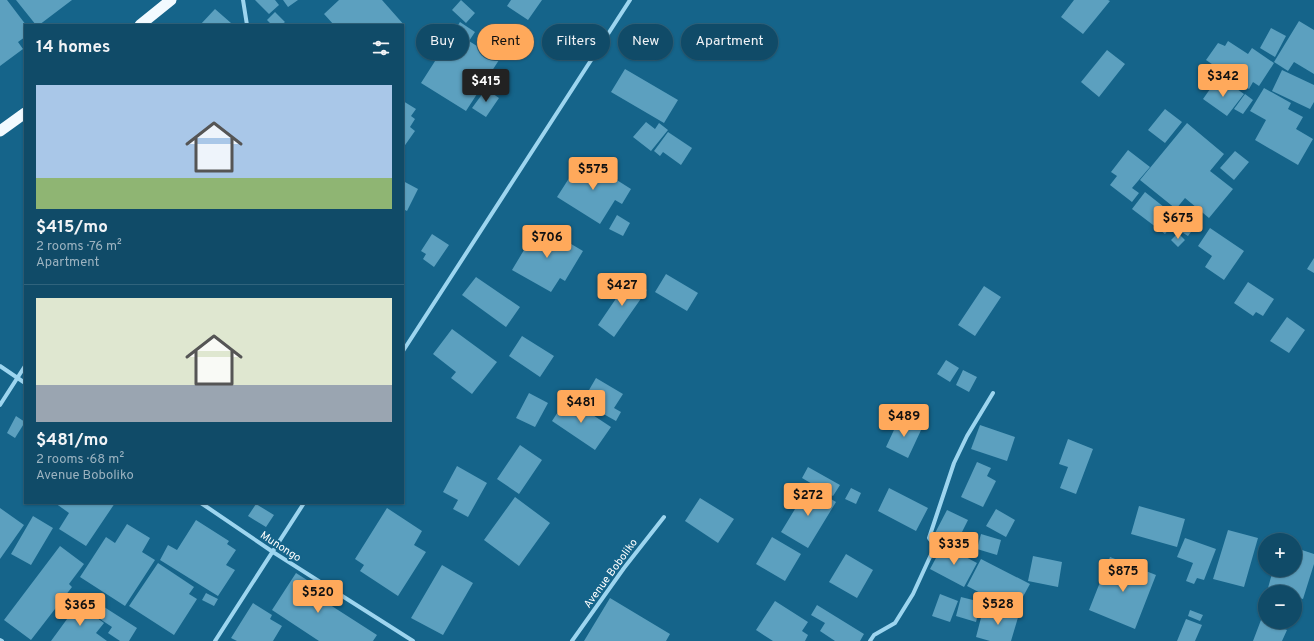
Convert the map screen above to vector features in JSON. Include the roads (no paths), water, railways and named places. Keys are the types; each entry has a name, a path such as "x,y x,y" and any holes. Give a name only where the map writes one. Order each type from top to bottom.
{"highway":[{"path":"141,24 171,0"},
{"path":"0,131 24,114"}],"street":[{"path":"243,0 247,24"},
{"path":"404,349 630,0"},
{"path":"0,366 24,382"},
{"path":"0,405 24,368"},
{"path":"870,641 874,635 896,622 926,567 935,546 929,538 954,463 967,436 993,393"},
{"name":"Munongo","path":"202,504 273,552 412,641"},
{"path":"215,641 303,504"},
{"name":"Avenue Boboliko","path":"572,641 624,568 664,517"}]}
